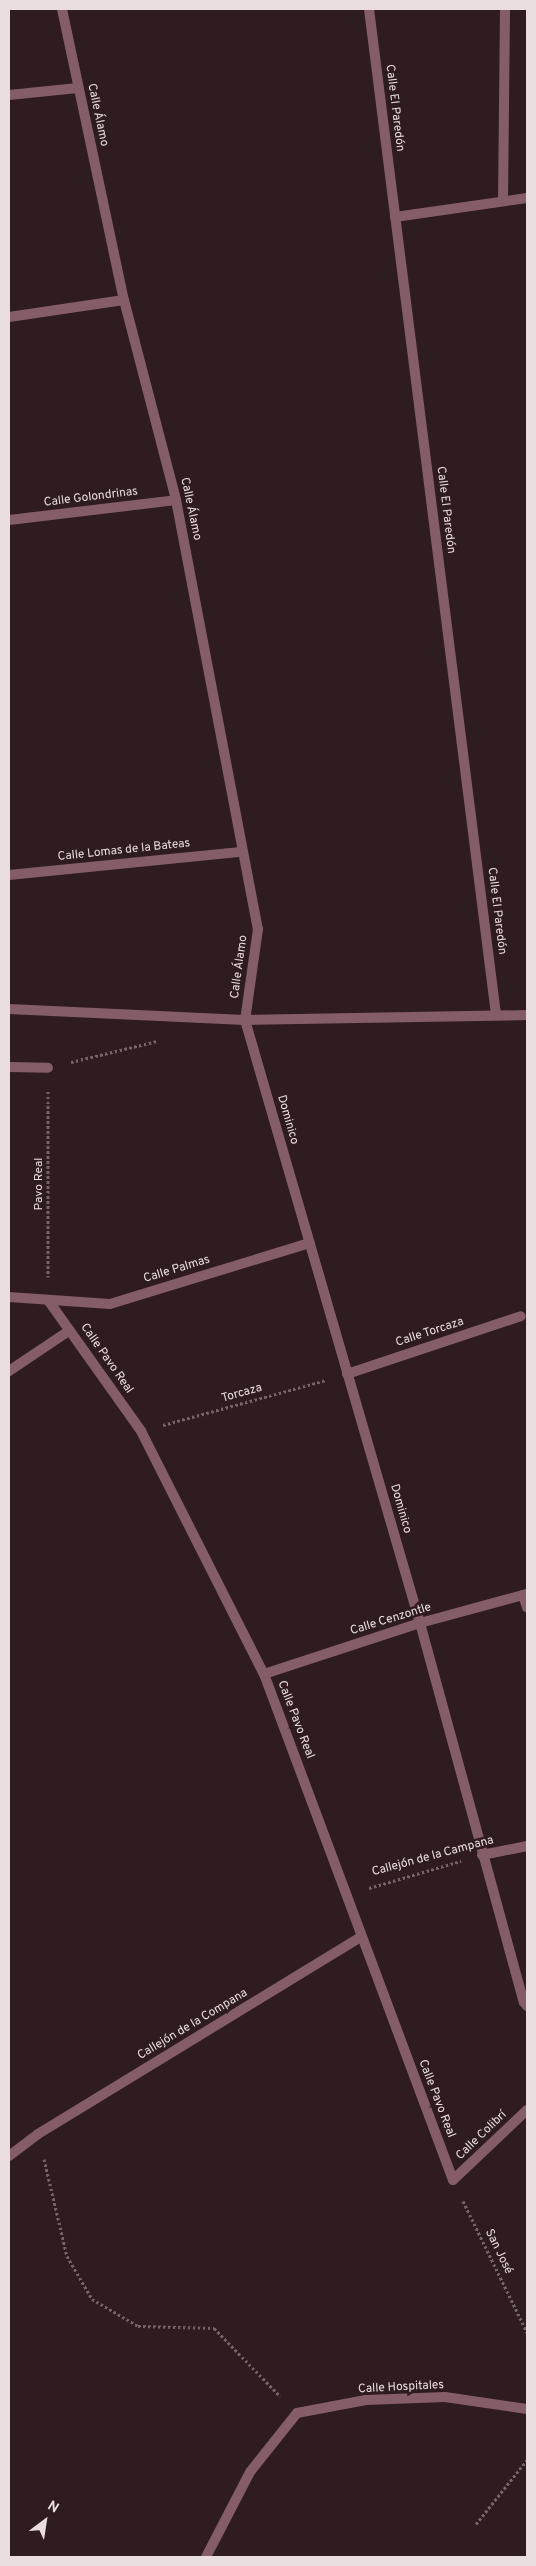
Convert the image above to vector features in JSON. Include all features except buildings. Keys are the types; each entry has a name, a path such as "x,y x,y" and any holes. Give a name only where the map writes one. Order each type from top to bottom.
{"street":[{"name":"Calle Álamo","path":"62,9 124,300 176,500 241,852 258,929 245,1020"},
{"name":"Calle El Paredón","path":"369,9 496,1014"},
{"path":"503,201 505,9"},
{"path":"9,95 78,88"},
{"path":"396,217 527,198"},
{"path":"9,317 124,300"},
{"name":"Calle Golondrinas","path":"9,520 176,500"},
{"name":"Calle Lomas de la Bateas","path":"9,875 241,852"},
{"path":"9,1009 245,1020 527,1014"},
{"name":"Dominico","path":"245,1020 420,1623 482,1855 527,2006"},
{"path":"9,1067 48,1068"},
{"name":"Calle Palmas","path":"9,1297 110,1304 310,1243"},
{"name":"Calle Pavo Real","path":"48,1300 141,1431 264,1674 453,2180"},
{"name":"Calle Torcaza","path":"347,1374 522,1316"},
{"path":"9,1372 70,1330"},
{"path":"525,1595 527,1607"},
{"name":"Calle Cenzontle","path":"264,1674 420,1623 525,1595"},
{"name":"Callejón de la Campana","path":"482,1855 527,1846"},
{"name":"Callejón de la Compana","path":"38,2134 361,1937"},
{"name":"Calle Colibrí","path":"453,2180 527,2110"},
{"path":"9,2156 38,2134"},
{"name":"Calle Hospitales","path":"297,2413 366,2400 445,2397 527,2409"},
{"path":"206,2557 250,2472 297,2413"}],"path":[{"path":"48,1068 161,1040"},
{"name":"Pavo Real","path":"48,1068 48,1300"},
{"name":"Torcaza","path":"141,1431 347,1374"},
{"name":"Callejón de la Campana","path":"347,1894 482,1855"},
{"path":"38,2134 67,2256 92,2299 138,2326 214,2328 297,2413"},
{"name":"San José","path":"453,2180 527,2332"},
{"path":"476,2524 527,2460"}]}
